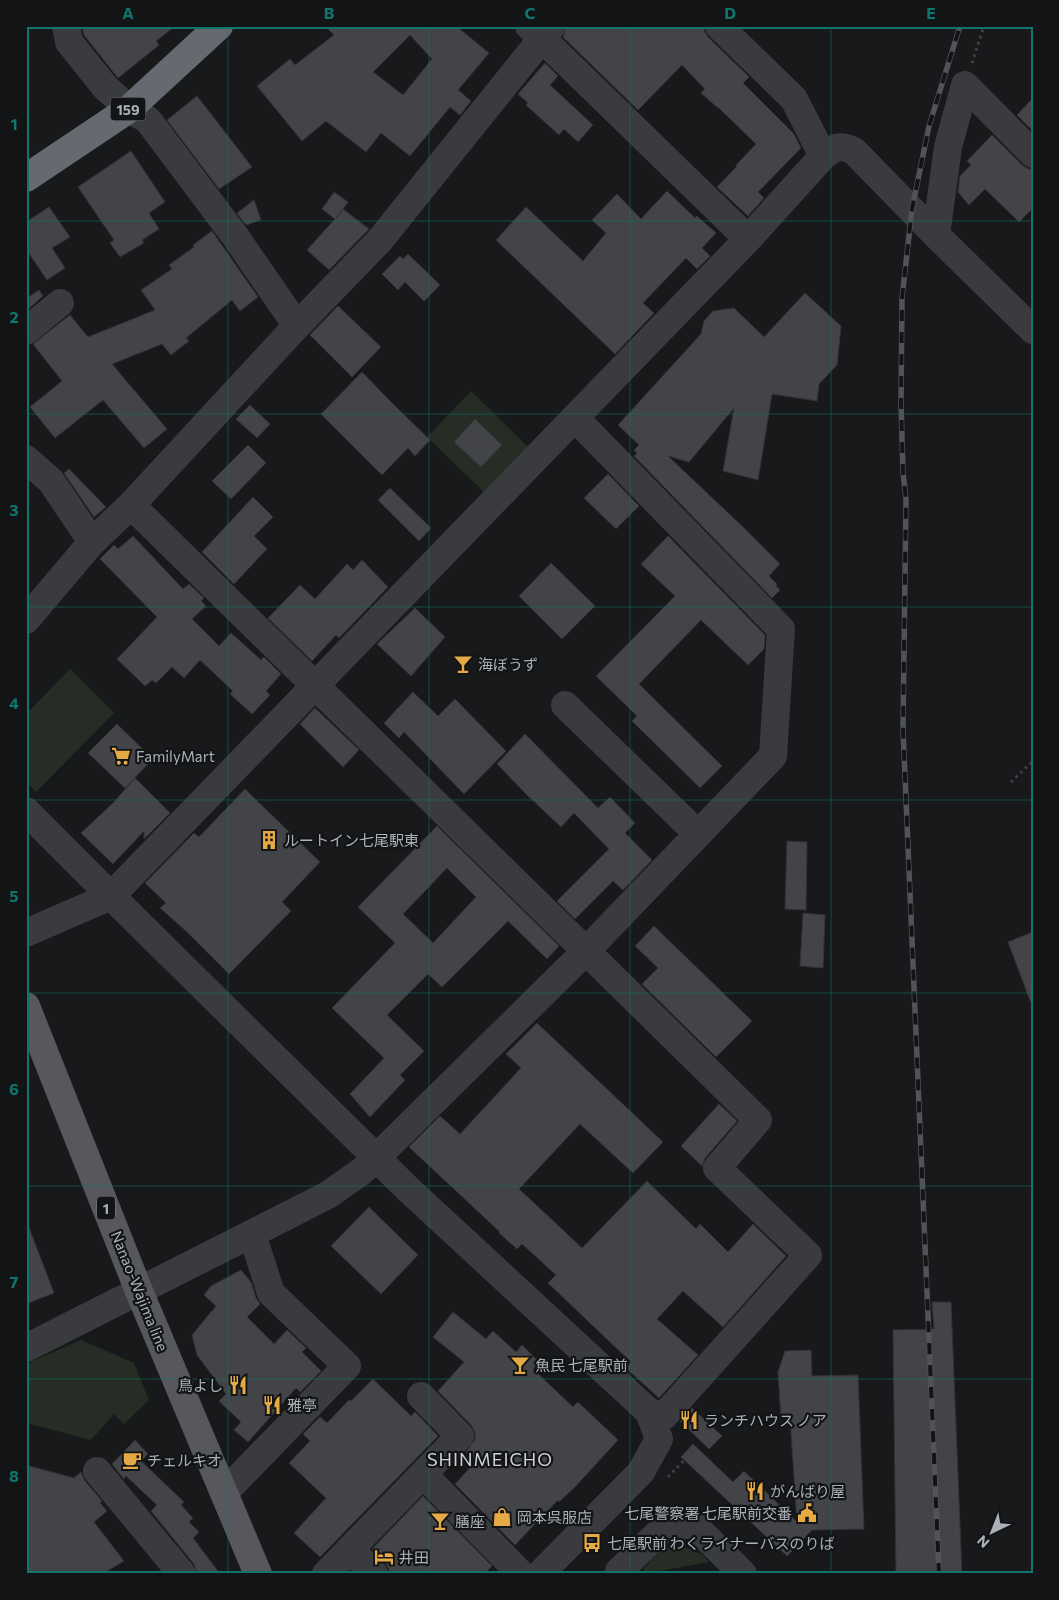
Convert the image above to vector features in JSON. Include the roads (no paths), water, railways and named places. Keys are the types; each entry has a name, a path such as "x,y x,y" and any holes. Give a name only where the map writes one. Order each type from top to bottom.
{"highway":[{"name":"159","path":"26,178 129,109 219,26"}],"main road":[{"name":"Nanao-Wajima line","path":"26,1006 139,1291 258,1574"}],"street":[{"path":"66,26 69,42 105,87 129,109 148,120 235,236 297,326"},
{"path":"719,26 794,99 822,156"},
{"path":"26,620 92,542 130,505 380,240 541,30 748,239"},
{"path":"936,235 948,147 966,85 1033,154"},
{"path":"26,933 110,896 748,239 822,156 832,148 844,146 854,151 1033,330"},
{"path":"26,331 60,302"},
{"path":"26,1348 328,1195 362,1172 586,951 773,756 781,629 575,418"},
{"path":"26,459 52,481 92,542"},
{"path":"130,505 758,1120 717,1168 808,1255 664,1416 649,1412"},
{"path":"565,705 698,834"},
{"path":"26,811 408,1189 649,1412 659,1439 641,1472 540,1574"},
{"path":"224,1493 347,1366 271,1293 252,1234"},
{"path":"326,1574 460,1436 421,1396"},
{"path":"97,1470 182,1574"},
{"path":"423,1474 521,1574"},
{"path":"619,1574 619,1571 665,1527 693,1524 743,1574"},
{"path":"350,1550 374,1574"}],"railway":[{"path":"939,1574 903,729 906,500 903,472 901,403 902,298 912,209 929,126 960,26"}],"place":[{"name":"海ぼうず","path":"463,664"},
{"name":"FamilyMart","path":"121,756"},
{"name":"ルートイン七尾駅東","path":"269,840"},
{"name":"魚民 七尾駅前","path":"520,1365"},
{"name":"鳥よし","path":"238,1385"},
{"name":"雅亭","path":"272,1405"},
{"name":"ランチハウス ノア","path":"689,1420"},
{"name":"チェルキオ","path":"132,1460"},
{"name":"がんばり屋","path":"755,1491"},
{"name":"七尾警察署 七尾駅前交番","path":"807,1513"},
{"name":"岡本呉服店","path":"502,1517"},
{"name":"膳座","path":"440,1521"},
{"name":"七尾駅前 わくライナーバスのりば","path":"592,1543"},
{"name":"井田","path":"384,1557"}],"district":[{"name":"SHINMEICHO","path":"490,1459"}]}
